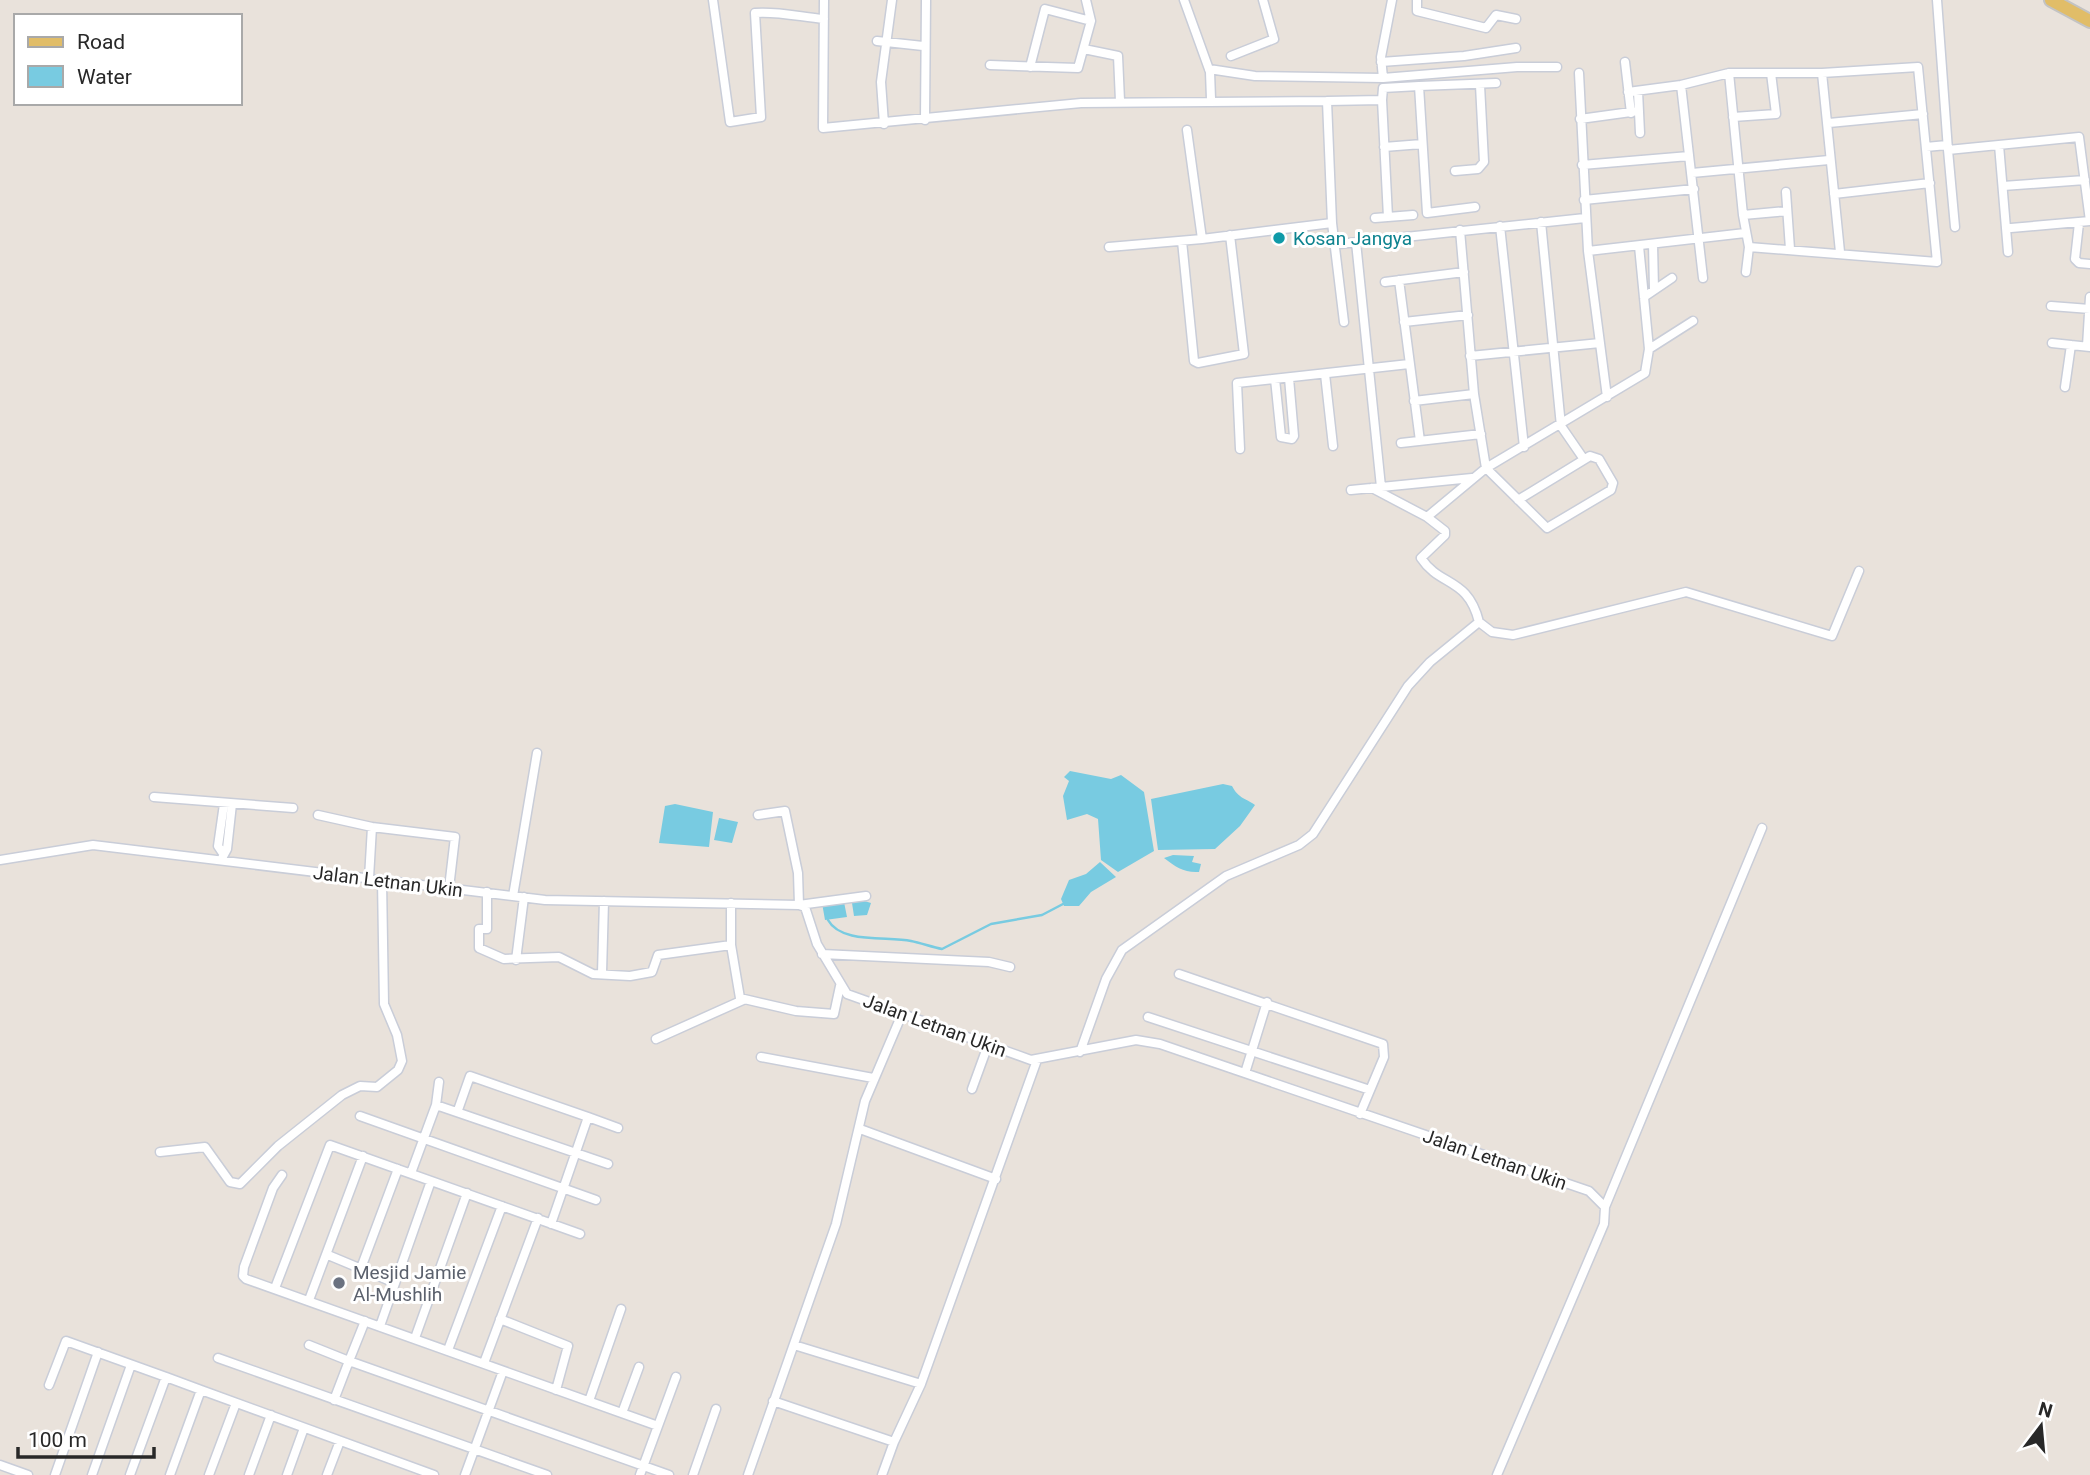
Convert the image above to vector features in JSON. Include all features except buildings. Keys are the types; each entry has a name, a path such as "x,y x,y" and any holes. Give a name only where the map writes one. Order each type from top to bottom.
{"main road":[{"path":"2051,0 2090,21"}],"street":[{"path":"713,0 730,122 761,117 755,13 774,12 781,16 824,19"},
{"path":"824,0 822,127 884,124 1120,101 1382,100"},
{"path":"884,124 881,82 892,0"},
{"path":"990,65 1076,69 1091,21 1086,0"},
{"path":"1184,0 1209,69 1211,99"},
{"path":"1383,78 1381,62 1392,0"},
{"path":"1418,0 1417,10 1486,28 1496,15 1516,19"},
{"path":"1937,0 1955,227"},
{"path":"925,120 923,46 926,1"},
{"path":"1231,56 1273,41 1266,1"},
{"path":"1030,67 1045,9 1091,21"},
{"path":"877,41 923,46"},
{"path":"1381,62 1464,56 1516,48"},
{"path":"1084,49 1118,56 1120,101"},
{"path":"1625,62 1628,92 1640,133"},
{"path":"1628,92 1681,85 1730,73 1822,73 1914,65 1921,74 1937,262 1840,252 1749,247"},
{"path":"1209,69 1255,76 1383,78 1517,67 1557,67"},
{"path":"1579,73 1585,218 1607,397"},
{"path":"1730,73 1743,215 1749,247 1746,272"},
{"path":"1733,117 1776,114 1771,73"},
{"path":"1822,73 1840,252"},
{"path":"1388,217 1383,88 1496,83"},
{"path":"1455,171 1478,169 1485,162 1480,85"},
{"path":"1681,85 1703,278"},
{"path":"1419,86 1427,213 1475,207"},
{"path":"1634,112 1638,91"},
{"path":"1327,100 1332,223 1344,322"},
{"path":"1580,119 1634,112"},
{"path":"1829,123 1923,114"},
{"path":"1187,130 1202,239"},
{"path":"1926,147 1999,145 2080,137 2090,221 2011,228"},
{"path":"1384,147 1422,144"},
{"path":"1999,145 2008,252"},
{"path":"1582,165 1689,156"},
{"path":"1692,173 1829,160"},
{"path":"2003,186 2085,180"},
{"path":"1834,194 1930,183"},
{"path":"1584,200 1694,189"},
{"path":"1786,192 1790,249"},
{"path":"1743,215 1787,211"},
{"path":"1375,218 1413,215"},
{"path":"1339,244 1585,218"},
{"path":"1541,222 1561,425 1583,458"},
{"path":"1109,247 1332,223"},
{"path":"2079,223 2075,259 2079,263 2090,264"},
{"path":"1500,226 1524,447"},
{"path":"1460,230 1470,356 1486,468 1544,527 1549,528 1611,490 1613,483 1599,458 1592,455 1583,458 1518,500"},
{"path":"1588,251 1745,233"},
{"path":"1182,241 1194,361 1198,363 1244,354 1230,235"},
{"path":"1356,242 1371,368 1381,487"},
{"path":"1653,243 1654,289"},
{"path":"1427,517 1486,468 1645,373 1649,349 1639,246"},
{"path":"1385,282 1464,272"},
{"path":"1644,297 1672,278"},
{"path":"1399,280 1420,441"},
{"path":"2052,344 2088,346 2090,297"},
{"path":"2051,306 2090,309"},
{"path":"1404,322 1468,315"},
{"path":"1649,349 1693,321"},
{"path":"1470,356 1600,343"},
{"path":"2065,387 2071,345"},
{"path":"1240,449 1235,384 1409,364"},
{"path":"1325,374 1333,446"},
{"path":"1275,379 1281,437 1292,439 1294,436 1289,378"},
{"path":"1414,401 1475,394"},
{"path":"1401,443 1480,434"},
{"path":"1351,490 1472,478"},
{"path":"1372,488 1427,517 1446,534 1422,558 1429,568 1460,587 1476,611 1479,622 1492,632 1513,635 1686,592 1832,636 1858,571"},
{"path":"1080,1052 1106,979 1122,950 1226,876 1299,845 1312,834 1408,686 1430,662 1479,622"},
{"path":"513,896 537,753"},
{"path":"154,797 293,807"},
{"path":"222,856 218,846 228,804"},
{"path":"758,815 785,811 799,873 799,905 866,896"},
{"path":"318,815 372,827 455,837 449,888"},
{"path":"369,878 372,827"},
{"path":"1497,1475 1604,1224 1605,1207 1762,828"},
{"name":"Jalan Letnan Ukin","path":"0,860 93,845 222,856 383,880 524,897 799,905 805,907 822,954 847,994 1037,1060 1140,1040 1245,1073 1589,1191 1605,1207"},
{"path":"160,1152 205,1147 230,1182 240,1184 314,1115 360,1086 377,1087 398,1070 402,1061 401,1048 384,1004 383,880"},
{"path":"487,892 486,929 479,929 479,948 504,959 559,957 580,969 639,975 654,970 658,955 731,945"},
{"path":"516,960 524,897"},
{"path":"602,973 604,901"},
{"path":"732,903 731,945 740,998 743,1000"},
{"path":"822,954 989,962 1010,967"},
{"path":"1179,974 1268,1002 1383,1044 1384,1057 1360,1114"},
{"path":"656,1039 743,1000 796,1011 834,1014 840,986"},
{"path":"1245,1073 1268,1002"},
{"path":"748,1475 836,1224 873,1078 902,1014"},
{"path":"1148,1017 1370,1090"},
{"path":"972,1089 988,1045"},
{"path":"761,1057 873,1078"},
{"path":"883,1475 894,1442 921,1384 1037,1060"},
{"path":"458,1110 470,1076 618,1128"},
{"path":"411,1173 436,1105 439,1082"},
{"path":"436,1105 458,1110 608,1164"},
{"path":"360,1115 596,1200"},
{"path":"551,1224 588,1118"},
{"path":"860,1129 996,1179"},
{"path":"275,1288 327,1149 334,1145 580,1234"},
{"path":"309,1300 363,1156"},
{"path":"361,1268 398,1169"},
{"path":"282,1175 273,1188 243,1272 246,1279 658,1426"},
{"path":"380,1326 431,1181"},
{"path":"415,1338 467,1194"},
{"path":"448,1350 502,1206"},
{"path":"484,1363 538,1218"},
{"path":"328,1255 395,1283"},
{"path":"589,1401 621,1309"},
{"path":"500,1319 568,1346 556,1390"},
{"path":"334,1400 365,1321"},
{"path":"49,1385 66,1341 434,1475"},
{"path":"309,1345 668,1475"},
{"path":"794,1345 921,1384"},
{"path":"55,1475 98,1352"},
{"path":"218,1358 547,1475"},
{"path":"92,1475 131,1365"},
{"path":"622,1413 639,1367"},
{"path":"465,1475 503,1371"},
{"path":"130,1475 166,1377"},
{"path":"640,1475 676,1377"},
{"path":"170,1475 201,1390"},
{"path":"773,1401 894,1442"},
{"path":"209,1475 236,1403"},
{"path":"693,1475 716,1409"},
{"path":"249,1475 271,1415"},
{"path":"287,1475 304,1428"},
{"path":"327,1475 340,1441"},
{"path":"0,1465 16,1473 28,1475"}],"water":[{"path":"1070,771 1111,779 1121,775 1144,792 1154,851 1118,872 1101,860 1098,819 1087,814 1067,820 1063,796 1069,781 1064,777"},
{"path":"1223,784 1232,786 1239,796 1255,805 1240,826 1215,849 1158,850 1151,799"},
{"path":"675,804 713,812 709,847 659,843 665,806"},
{"path":"719,818 738,822 732,843 714,840"},
{"path":"1173,855 1194,856 1192,862 1201,864 1199,872 1180,869 1164,858"},
{"path":"1100,862 1116,877 1091,892 1079,906 1064,906 1061,899 1069,880 1086,874"},
{"path":"861,900 871,903 867,915 854,916 852,903"},
{"path":"844,902 847,917 825,920 822,903"}],"waterway":[{"path":"828,920 834,928 854,936 911,941 942,949 991,924 1042,915 1063,904"}],"place":[{"name":"Kosan Jangya","path":"1279,238"},
{"name":"Mesjid Jamie Al-Mushlih","path":"339,1283"}]}
